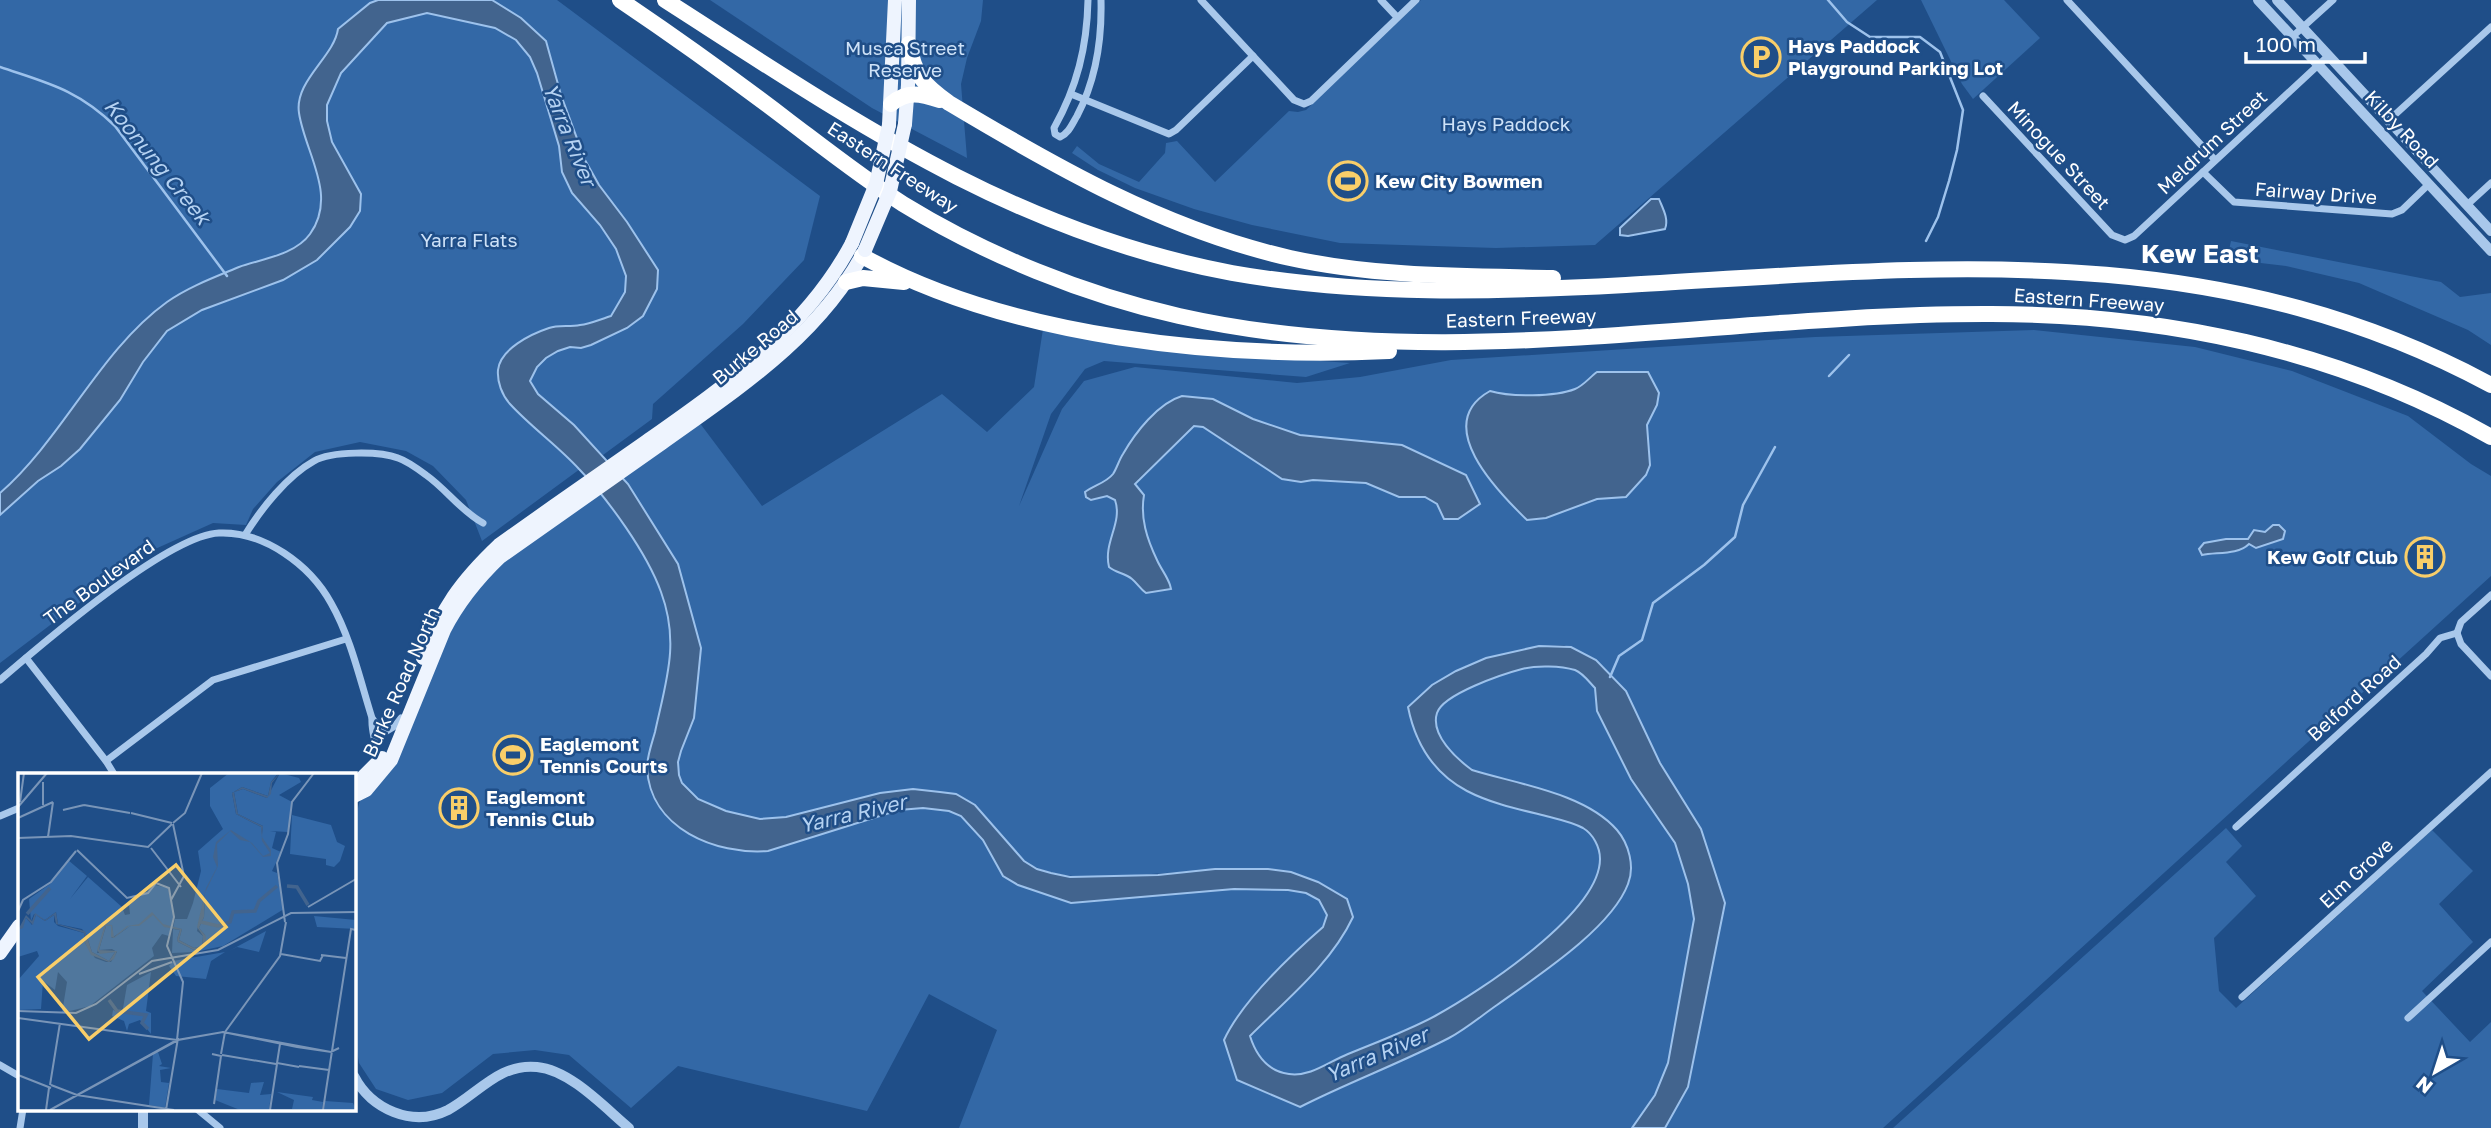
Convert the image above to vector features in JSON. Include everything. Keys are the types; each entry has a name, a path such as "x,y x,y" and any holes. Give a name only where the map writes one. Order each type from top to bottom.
{"highway":[{"name":"Eastern Freeway","path":"620,0 904,204 967,239 1049,275 1133,304 1222,324 1320,337 1423,342 1592,337 1909,315 2006,314 2103,319 2189,330 2306,357 2402,393 2491,437"},
{"name":"Eastern Freeway","path":"665,0 832,108 945,172 1047,219 1153,255 1234,273 1375,288 1527,289 1952,268 2078,271 2166,280 2257,297 2323,315 2410,347 2491,385"},
{"path":"909,44 920,78 949,103 1104,190 1149,211 1232,242 1292,258 1351,268 1419,274 1684,281"},
{"path":"891,104 907,94 928,96 949,103"},
{"path":"857,249 920,284 1002,311 1048,323 1144,340 1263,352 1330,353 1388,351 1475,342"},
{"path":"846,282 863,278 920,284"}],"main road":[{"name":"Burke Road","path":"676,427 764,369 810,327 846,282 885,146 891,104 895,0"},
{"name":"Burke Road","path":"676,427 747,368 795,321 857,249 881,216 896,170 904,132 909,0"},
{"path":"795,321 810,327"},
{"path":"541,522 676,427"},
{"name":"Burke Road North","path":"358,791 391,743 430,640 455,591 499,545 541,522"},
{"name":"Burke Road North","path":"358,791 391,760 455,609 477,579 541,522"},
{"path":"0,953 18,927"}],"street":[{"path":"1087,0 1085,44 1071,94 1054,128 1060,137 1066,134 1085,99 1098,54 1101,0"},
{"path":"1201,0 1294,100 1304,104 1311,101 1416,0"},
{"path":"1381,0 1397,18"},
{"path":"2067,0 2215,160"},
{"name":"Kilby Road","path":"2258,0 2491,251"},
{"name":"Kilby Road","path":"2277,0 2491,231"},
{"path":"2292,37 2333,0"},
{"path":"2388,121 2491,27"},
{"path":"1071,94 1169,134 1253,56"},
{"name":"Meldrum Street","path":"2112,235 2121,240 2134,236 2328,56"},
{"name":"Minogue Street","path":"1983,96 2112,235"},
{"name":"Fairway Drive","path":"2203,172 2234,202 2392,214 2402,210 2429,184"},
{"path":"2467,205 2491,183"},
{"path":"245,535 260,511 315,460 359,452 398,458 428,476 469,515 483,523"},
{"name":"The Boulevard","path":"0,680 148,564 195,540 218,533 245,535 283,552 307,570 331,602 372,718 371,727 377,749 374,767"},
{"name":"Belford Road","path":"2236,827 2426,654 2440,638 2457,634 2461,622 2491,595"},
{"path":"2457,634 2461,644 2491,676"},
{"path":"106,761 213,680 346,639"},
{"path":"26,658 113,773"},
{"path":"372,718 380,730 385,732 401,718"},
{"name":"Elm Grove","path":"2242,997 2491,772"},
{"path":"0,816 18,808"},
{"path":"2408,1018 2491,942"},
{"path":"0,1065 18,1075"},
{"path":"355,1077 372,1101 393,1114 427,1117 447,1111 501,1072 536,1066 564,1075 629,1128"},
{"path":"20,1128 23,1110"},
{"path":"143,1110 144,1128"},
{"path":"198,1110 220,1128"}],"green space":[{"path":"0,0 378,0 370,3 337,36 305,85 298,111 320,180 321,209 309,236 281,254 239,267 168,302 153,314 113,354 44,448 0,493"},
{"path":"493,0 557,0 820,196 804,260 743,324 653,404 652,419 603,455 538,394 530,381 537,367 558,351 570,347 581,348 627,328 643,316 657,289 658,270 599,185 585,160 561,95 546,41"},
{"name":"Musca Street Reserve","path":"710,0 983,0 981,21 967,58 961,84 967,158 872,108"},
{"name":"Hays Paddock","path":"1421,0 1877,0 1595,245 1496,248 1340,243 1252,225 1194,209 1135,188 1098,170 1072,153 1077,146 1099,164 1139,182 1165,153 1166,143 1177,141 1215,182 1289,111 1306,110"},
{"path":"1921,0 2004,0 2040,38 1973,99 1962,84"},
{"name":"Yarra Flats","path":"427,13 495,28 516,40 530,57 559,146 562,172 572,193 600,225 616,249 626,275 625,292 611,316 583,325 551,327 535,335 508,402 580,469 482,541 466,500 433,466 406,451 360,442 315,452 277,482 253,509 246,525 213,523 144,554 0,663 0,515 38,481 61,466 132,381 158,340 167,331 202,310 283,280 350,227 360,211 361,194 332,142 327,121 327,105 341,73 387,23"},
{"path":"2231,241 2441,282 2460,297 2491,293 2491,345 2468,330 2359,283 2286,266 2227,259"},
{"path":"1043,329 1189,352 1350,363 1306,377 1104,361 1085,369 1051,414 1019,506 1062,409 1084,381 1135,367 1297,383 1360,377 1451,360 1815,337 2034,330 2195,347 2292,371 2408,416 2491,476 2491,576 1883,1128 1665,1128 1688,1087 1701,829 1660,763 1626,691 1596,660 1564,645 1539,646 1486,658 1432,685 1424,693 1416,738 1444,774 1467,791 1504,805 1568,822 1587,831 1600,854 1595,880 1580,903 1559,926 1507,970 1435,1016 1319,1068 1297,1074 1274,1069 1259,1056 1250,1036 1319,966 1345,933 1347,899 1327,886 1305,876 1282,871 1204,870 1077,876 1045,871 1024,861 1018,885 1071,903 1234,889 1288,890 1306,893 1319,900 1327,915 1323,927 1254,994 1224,1040 1230,1054 1301,1107 1452,1037 1628,885 1570,800 1472,770 1452,753 1437,730 1437,713 1442,706 1475,686 1528,668 1549,666 1576,670 1595,688 1597,711 1631,779 1675,843 1688,884 1694,920 1668,1063 1655,1095 1632,1128 959,1128 997,1030 929,994 867,1111 678,1066 631,1108 569,1055 535,1050 493,1054 442,1093 408,1100 376,1089 359,1063 355,1039 355,820 362,792 395,753 451,618 484,572 693,414 762,506 942,394 987,432 1034,387"},
{"path":"2226,828 2242,846 2226,862 2256,896 2214,938 2219,991 2236,1008 2432,830 2473,871 2439,904 2473,942 2422,991 2470,1042 2491,1022 2491,1128 1893,1128"}],"water":[{"name":"Yarra River","path":"378,0 492,0 521,18 546,41 561,95 585,160 599,185 658,270 657,289 643,316 627,328 591,345 558,351 537,367 530,381 538,394 574,425 628,484 678,564 701,648 694,718 678,762 679,775 682,783 698,799 726,811 760,819 786,817 880,793 913,789 956,794 975,805 1024,861 1051,873 1070,877 1158,875 1215,869 1268,869 1291,872 1318,882 1347,899 1353,917 1320,966 1250,1036 1259,1056 1269,1066 1289,1074 1305,1073 1392,1036 1455,1005 1534,949 1580,903 1595,880 1600,854 1587,831 1568,822 1485,799 1455,784 1427,755 1415,732 1408,707 1432,685 1486,658 1539,646 1571,647 1596,660 1626,691 1660,763 1701,829 1725,903 1688,1087 1665,1128 1632,1128 1655,1095 1668,1063 1694,919 1688,884 1675,843 1631,779 1597,711 1595,688 1575,670 1549,666 1528,668 1475,686 1442,706 1437,713 1437,730 1452,753 1472,770 1569,798 1603,817 1617,830 1628,849 1631,863 1628,884 1619,901 1606,918 1571,951 1461,1031 1300,1107 1237,1080 1224,1040 1255,994 1323,927 1327,915 1319,900 1306,893 1234,889 1071,903 1018,885 1003,876 983,840 961,816 949,811 923,808 899,810 768,851 748,851 708,843 673,822 660,807 651,789 647,768 669,662 670,628 661,592 637,544 614,511 571,461 510,404 501,388 498,375 504,355 525,338 549,328 584,324 611,316 625,292 626,276 616,249 600,225 572,193 562,172 559,146 530,57 516,40 495,28 427,13 387,23 341,73 327,105 327,121 332,142 361,194 360,211 350,227 317,260 283,280 202,310 167,331 143,362 120,400 80,449 0,515 0,493 44,446 101,369 143,322 184,292 239,267 287,252 310,234 318,219 321,204 317,174 299,113 302,90 330,49 338,29 370,3"},
{"path":"1651,199 1659,199 1666,218 1665,229 1620,235 1620,228"},
{"path":"1597,372 1648,372 1659,393 1657,405 1647,425 1650,465 1646,475 1626,497 1597,499 1546,518 1527,520 1500,492 1475,457 1468,439 1467,421 1473,405 1490,391 1532,395 1566,392 1581,386"},
{"path":"1182,396 1213,399 1253,419 1300,435 1402,445 1466,475 1480,504 1458,519 1444,519 1437,504 1425,497 1399,497 1366,483 1282,479 1203,427 1194,426 1135,484 1144,495 1143,512 1147,536 1171,589 1146,593 1129,577 1109,567 1109,549 1117,517 1115,500 1107,496 1091,500 1086,497 1085,492 1110,477 1128,446 1148,420 1164,405"},
{"path":"2273,525 2279,525 2285,531 2283,539 2256,548 2249,544 2227,553 2202,555 2199,549 2204,543 2248,539 2254,530 2265,532"}],"waterway":[{"path":"1828,0 1847,22 1870,37 1920,37 1940,52 1963,110 1949,181 1938,217 1926,241"},
{"name":"Koonung Creek","path":"0,67 61,89 101,113 115,126 227,276"},
{"path":"1829,376 1849,355"},
{"path":"1610,677 1619,656 1642,640 1653,603 1704,565 1735,537 1743,505 1775,447"}],"place":[{"name":"Hays Paddock Playground Parking Lot","path":"1761,57"},
{"name":"Kew City Bowmen","path":"1348,181"},
{"name":"Kew Golf Club","path":"2425,557"},
{"name":"Eaglemont Tennis Courts","path":"513,755"},
{"name":"Eaglemont Tennis Club","path":"459,808"}],"district":[{"name":"Kew East","path":"2200,254"}]}
